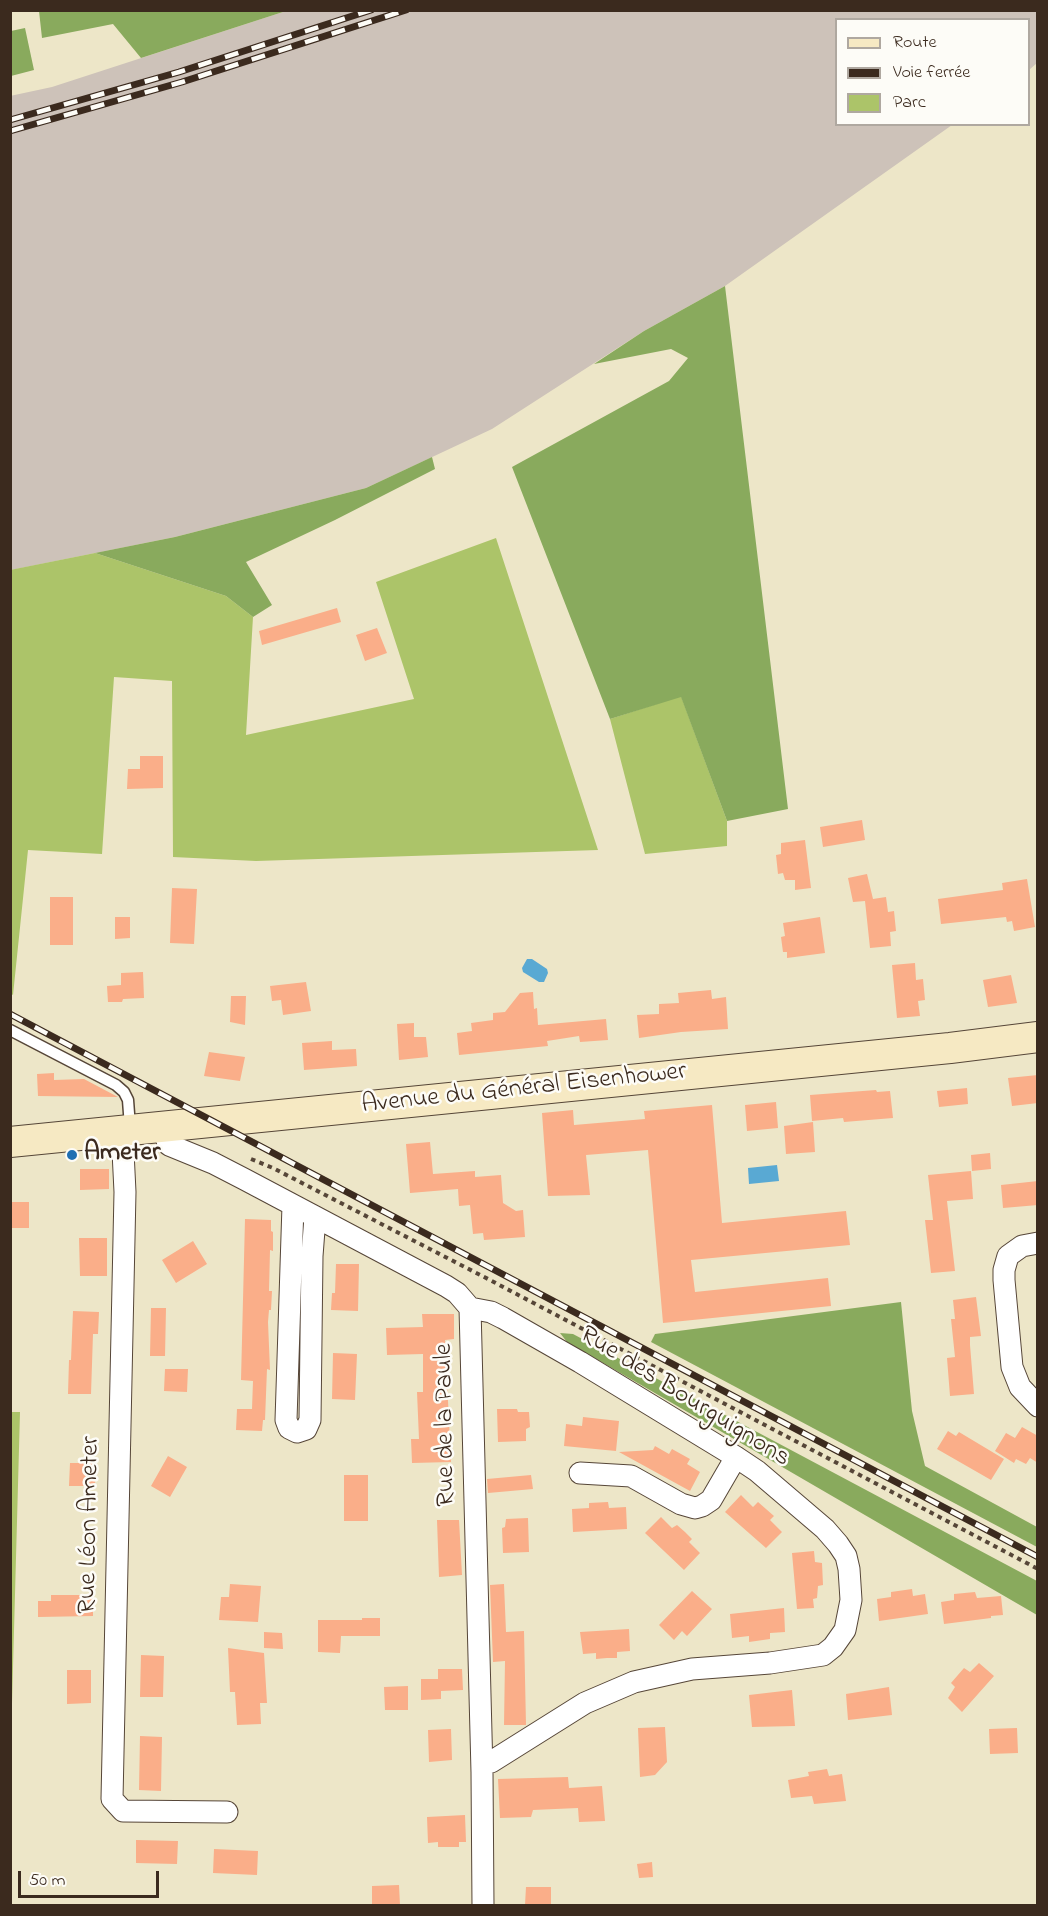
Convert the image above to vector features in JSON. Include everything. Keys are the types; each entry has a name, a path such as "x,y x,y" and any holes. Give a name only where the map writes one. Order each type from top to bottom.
{"main road":[{"name":"Avenue du Général Eisenhower","path":"10,1142 950,1048 1038,1036"}],"street":[{"name":"Rue de la Paule","path":"161,1126 169,1145 213,1163 457,1293 470,1308 482,1761 483,1905"},
{"name":"Rue Léon Ameter","path":"126,1131 112,1799 123,1811 227,1812"},
{"path":"293,1205 286,1420 289,1428 297,1432 306,1429 310,1420 312,1256 315,1217"},
{"path":"1038,1243 1014,1250 1006,1263 1004,1280 1012,1367 1020,1387 1038,1406"},
{"name":"Rue des Bourguignons","path":"470,1308 491,1312 512,1323 736,1456 825,1529 846,1556 851,1600 845,1630 833,1647 823,1655 770,1663 692,1669 634,1682 585,1703 491,1762 482,1761"},
{"path":"580,1473 631,1476 681,1504 695,1508 711,1500 736,1456"}],"lane":[{"path":"10,1030 116,1084 128,1100 126,1131"}],"path":[{"path":"248,1158 273,1168 478,1274 1038,1569"}],"shaded area":[{"path":"286,11 1037,11 1037,63 1030,69 1030,18 835,18 835,126 951,126 725,286 644,331 492,429 366,488 175,537 11,570 10,96 52,87"}],"green space":[{"path":"39,10 286,11 141,58 113,24 42,38"},
{"path":"25,28 34,70 11,76 11,31"},
{"path":"725,286 788,809 727,821 681,697 610,719 512,467 669,381 688,358 671,349 594,364 644,331"},
{"path":"432,457 435,469 246,562 272,605 253,617 226,596 95,553 175,537 366,488"},
{"path":"496,538 598,850 256,861 173,857 172,681 114,677 102,854 28,850 13,995 10,993 10,570 95,553 226,596 253,617 246,735 414,699 376,582"},
{"path":"681,696 727,821 727,846 645,854 610,719"},
{"path":"901,1302 912,1411 925,1466 1037,1527 1037,1547 651,1342 655,1334"},
{"path":"560,1333 573,1334 1037,1581 1037,1615 567,1342"},
{"path":"11,1412 20,1412 11,1740 10,1738"}],"water":[{"path":"527,959 532,959 547,969 548,973 544,982 539,982 523,972 522,968"},
{"path":"777,1165 779,1181 749,1184 748,1168"}],"building":[{"path":"337,608 341,622 262,645 259,631"},
{"path":"377,628 387,653 365,661 356,635"},
{"path":"140,756 163,756 163,788 127,789 128,769 140,769"},
{"path":"862,820 865,840 823,847 820,827"},
{"path":"805,840 811,888 795,890 795,880 785,880 783,873 778,874 776,855 781,854 781,843"},
{"path":"867,874 873,899 886,897 888,912 894,911 896,931 890,932 891,946 870,948 865,901 853,902 848,878"},
{"path":"1027,879 1035,927 1014,931 1012,921 1007,922 1006,917 941,924 938,899 1003,890 1002,883"},
{"path":"172,888 197,889 194,944 170,943"},
{"path":"50,897 73,897 73,945 50,945"},
{"path":"115,917 130,917 130,938 115,939"},
{"path":"820,917 825,953 787,958 787,952 783,952 781,937 785,936 783,923"},
{"path":"915,963 916,980 923,979 925,1000 918,1001 920,1016 897,1018 892,965"},
{"path":"143,972 144,998 108,1002 107,986 121,985 121,973"},
{"path":"1011,975 1017,1003 988,1007 983,980"},
{"path":"306,982 311,1011 283,1015 281,1000 272,1001 270,986"},
{"path":"711,990 712,999 726,997 728,1029 639,1038 637,1015 659,1014 659,1004 679,1003 678,993"},
{"path":"533,992 538,1025 606,1019 608,1040 580,1042 579,1036 547,1041 548,1046 459,1055 457,1033 472,1031 471,1023 493,1020 493,1013 505,1012 520,993"},
{"path":"231,996 246,996 245,1025 230,1022"},
{"path":"414,1023 414,1037 426,1037 428,1057 399,1060 397,1024"},
{"path":"332,1041 332,1050 356,1049 357,1066 304,1070 302,1043"},
{"path":"209,1052 245,1057 240,1081 204,1076"},
{"path":"54,1073 54,1080 84,1079 118,1097 38,1096 37,1074"},
{"path":"1038,1075 1038,1103 1012,1106 1008,1078"},
{"path":"967,1088 968,1104 939,1107 937,1091"},
{"path":"876,1090 877,1092 890,1091 893,1118 844,1122 843,1118 812,1121 810,1095"},
{"path":"776,1102 778,1128 747,1131 745,1105"},
{"path":"712,1105 722,1223 846,1211 850,1245 691,1260 695,1292 828,1278 831,1306 663,1323 648,1150 586,1155 590,1195 548,1196 542,1113 573,1110 574,1125 645,1119 644,1111"},
{"path":"813,1122 815,1152 786,1154 784,1126"},
{"path":"430,1142 433,1174 475,1171 475,1177 501,1175 503,1203 516,1211 523,1210 525,1237 484,1240 483,1233 473,1234 470,1205 459,1206 458,1189 410,1193 406,1144"},
{"path":"990,1153 991,1169 972,1171 971,1155"},
{"path":"80,1169 109,1169 109,1189 80,1190"},
{"path":"971,1171 973,1199 947,1201 955,1271 931,1273 925,1220 933,1220 928,1175"},
{"path":"1038,1181 1038,1205 1003,1208 1001,1185"},
{"path":"10,1202 29,1202 29,1228 10,1228"},
{"path":"245,1219 271,1220 271,1231 273,1232 273,1251 270,1250 271,1310 269,1310 268,1322 270,1370 267,1369 265,1420 263,1420 262,1431 236,1430 237,1409 252,1409 253,1381 241,1380"},
{"path":"79,1238 107,1238 107,1276 80,1276"},
{"path":"193,1241 207,1264 176,1283 162,1260"},
{"path":"336,1264 359,1264 358,1311 331,1310 332,1293 335,1293"},
{"path":"976,1297 981,1336 970,1337 974,1394 950,1396 947,1358 955,1357 951,1319 955,1319 953,1300"},
{"path":"151,1308 166,1308 165,1356 150,1356"},
{"path":"73,1311 99,1312 98,1334 93,1334 91,1394 68,1394"},
{"path":"422,1314 454,1314 454,1339 445,1340 451,1462 412,1463 411,1439 419,1439 417,1392 423,1392 423,1354 387,1355 386,1328 423,1327"},
{"path":"333,1353 357,1354 355,1400 332,1399"},
{"path":"165,1369 188,1369 187,1392 164,1391"},
{"path":"497,1409 517,1409 518,1412 529,1412 530,1427 526,1429 526,1441 498,1442"},
{"path":"583,1417 619,1421 616,1451 564,1446 566,1424 582,1426"},
{"path":"1022,1427 1038,1436 1038,1463 1030,1458 1026,1464 1016,1459 1014,1463 995,1451 1006,1433 1015,1438"},
{"path":"948,1431 956,1436 959,1432 1004,1459 991,1480 937,1449"},
{"path":"655,1446 669,1454 672,1449 690,1459 687,1464 700,1472 690,1491 619,1452 653,1450"},
{"path":"168,1456 187,1467 170,1497 151,1486"},
{"path":"70,1463 96,1463 95,1486 69,1486"},
{"path":"344,1475 368,1475 368,1521 344,1521"},
{"path":"531,1475 533,1489 488,1493 487,1479"},
{"path":"741,1495 753,1507 758,1502 774,1516 770,1520 782,1532 766,1548 725,1512"},
{"path":"608,1502 609,1508 626,1507 627,1529 573,1532 572,1509 589,1508 589,1503"},
{"path":"661,1517 672,1528 677,1525 685,1532 692,1539 689,1542 700,1553 684,1570 645,1533"},
{"path":"528,1518 529,1552 503,1553 502,1528 505,1527 506,1519"},
{"path":"437,1520 459,1520 462,1575 439,1577"},
{"path":"814,1551 815,1562 822,1563 823,1585 818,1586 817,1598 813,1599 814,1608 797,1609 792,1553"},
{"path":"230,1584 261,1586 258,1622 219,1620 221,1597 229,1597"},
{"path":"504,1584 506,1632 524,1631 526,1725 504,1725 505,1661 493,1662 490,1585"},
{"path":"912,1589 913,1596 925,1594 928,1614 879,1621 877,1599 891,1597 891,1592"},
{"path":"692,1591 712,1609 687,1636 682,1631 674,1640 659,1625"},
{"path":"975,1592 977,1598 1001,1596 1003,1615 944,1624 941,1602 954,1600 954,1594"},
{"path":"51,1595 93,1595 93,1616 38,1617 38,1601 51,1601"},
{"path":"784,1608 785,1632 770,1633 770,1639 749,1642 749,1636 732,1638 730,1614"},
{"path":"362,1618 380,1618 380,1636 341,1636 340,1653 318,1652 318,1620 362,1620"},
{"path":"629,1629 630,1651 617,1652 617,1658 596,1659 596,1653 583,1654 580,1632"},
{"path":"264,1632 282,1633 283,1649 264,1648"},
{"path":"228,1648 264,1653 267,1703 260,1703 261,1724 237,1725 235,1692 230,1692"},
{"path":"141,1655 164,1656 163,1697 140,1697"},
{"path":"979,1663 994,1676 962,1712 948,1698 955,1687 951,1683 964,1668 970,1672"},
{"path":"438,1669 462,1669 463,1690 441,1691 441,1699 421,1700 421,1679 438,1679"},
{"path":"67,1670 91,1670 91,1703 67,1704"},
{"path":"408,1686 408,1710 385,1710 384,1687"},
{"path":"889,1687 892,1715 848,1720 846,1694"},
{"path":"792,1690 795,1726 752,1727 749,1695"},
{"path":"665,1727 667,1762 655,1775 640,1777 638,1728"},
{"path":"1017,1728 1018,1753 990,1754 989,1729"},
{"path":"451,1729 452,1760 429,1762 428,1730"},
{"path":"140,1736 162,1737 161,1791 139,1790"},
{"path":"827,1769 829,1776 842,1774 846,1801 814,1804 812,1796 791,1798 788,1780 809,1776 808,1772"},
{"path":"568,1777 569,1788 602,1786 605,1821 579,1822 578,1808 533,1810 531,1817 500,1818 498,1779"},
{"path":"465,1815 466,1842 459,1842 459,1847 438,1847 438,1842 428,1843 427,1817"},
{"path":"136,1840 178,1841 177,1864 136,1863"},
{"path":"214,1849 258,1851 257,1875 213,1873"},
{"path":"652,1862 653,1877 639,1878 637,1864"},
{"path":"399,1885 400,1905 372,1905 372,1886"},
{"path":"526,1887 551,1887 551,1905 525,1905"}],"railway":[{"path":"10,120 179,72 371,10"},
{"path":"10,131 182,82 406,10"},
{"path":"10,1014 1038,1557"}],"place":[{"name":"Ameter","path":"72,1155"}]}
